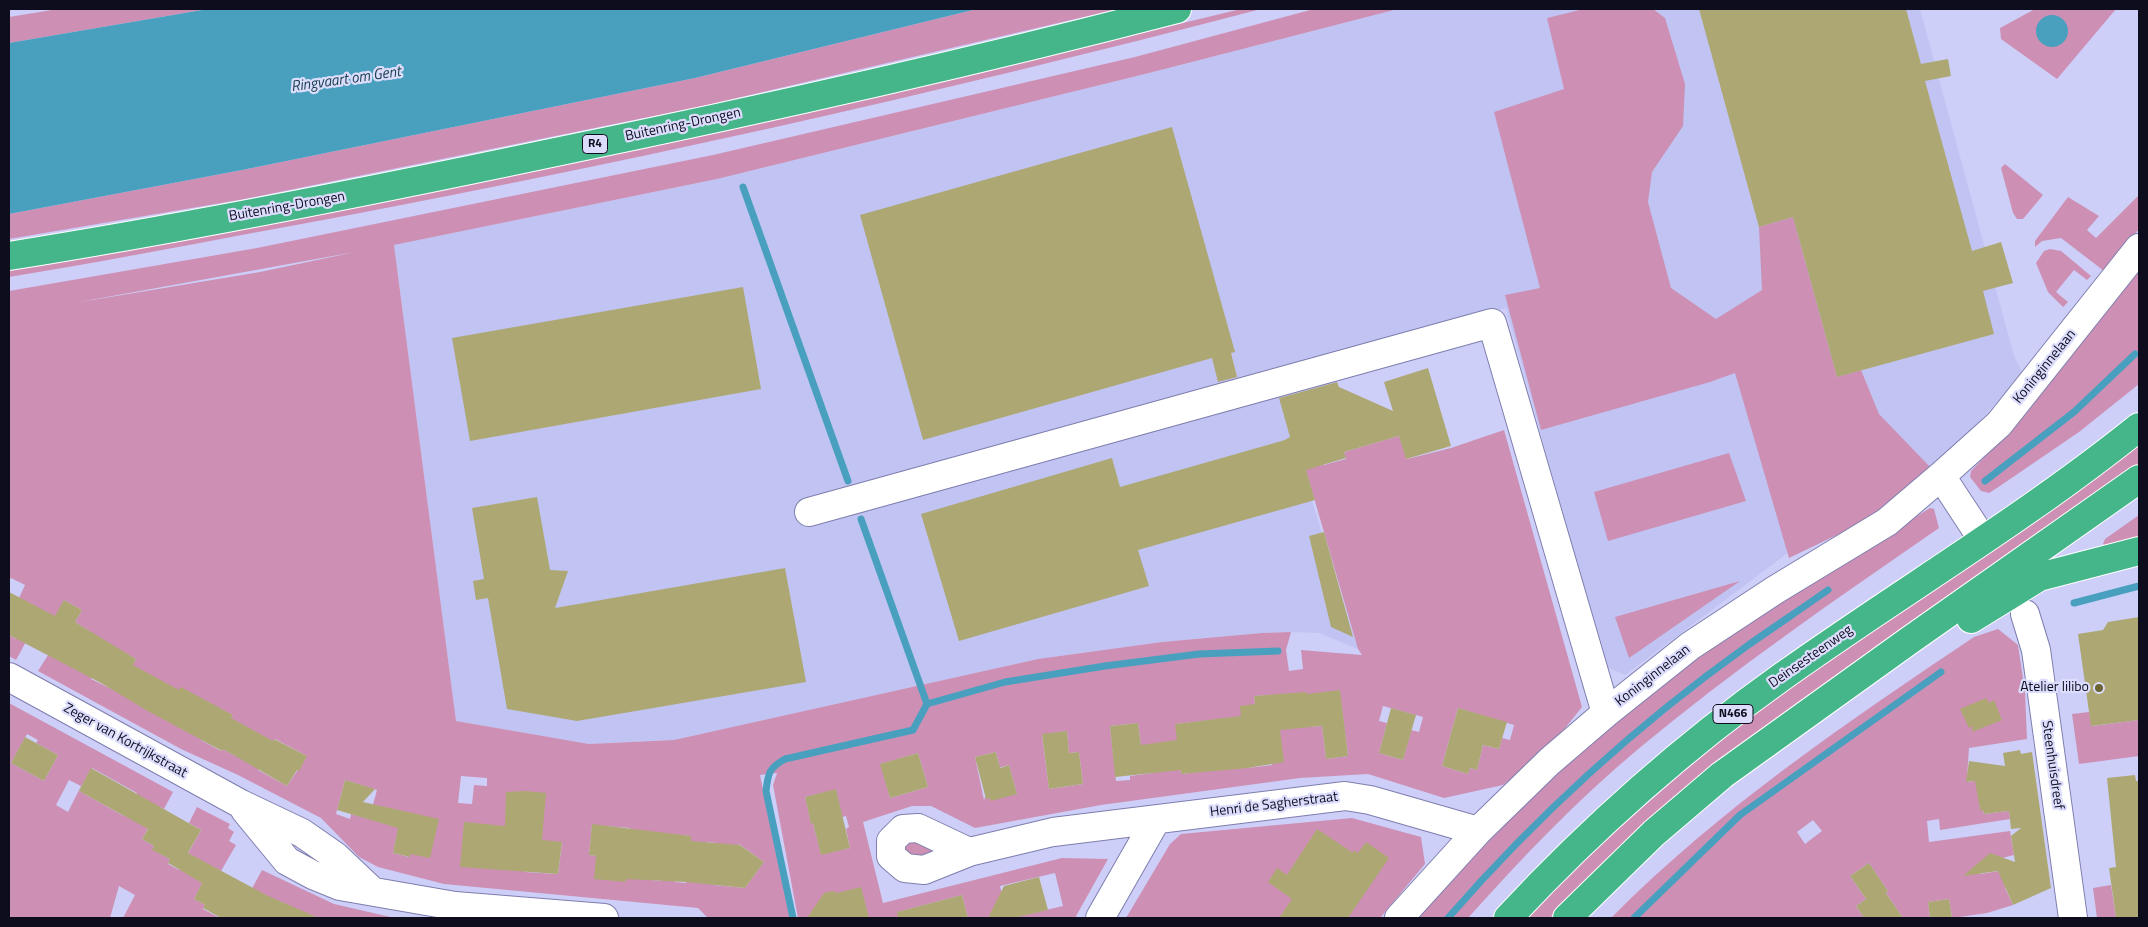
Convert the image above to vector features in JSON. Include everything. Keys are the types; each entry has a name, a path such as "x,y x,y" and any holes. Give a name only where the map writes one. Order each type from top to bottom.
{"highway":[{"name":"Buitenring-Drongen","path":"9,256 340,198 667,129 946,66 1177,9"},
{"name":"Deinsesteenweg","path":"1508,918 1556,866 1695,743 1782,677 1983,540 2139,427"},
{"path":"1567,918 1654,833 1722,775 2139,479"},
{"path":"1910,640 1945,634 2039,577 2139,551"}],"street":[{"name":"Koninginnelaan","path":"1399,918 1478,831 1550,761 1606,713 1690,646 1775,590 1887,522 1999,424 2139,248"},
{"path":"809,512 1492,323 1606,713"},
{"path":"1941,476 1983,540"},
{"name":"Steenhuisdreef","path":"2025,614 2036,650 2073,918"},
{"name":"Zeger van Kortrijkstraat","path":"9,677 241,804 302,833 335,856 371,890 455,906 604,918"},
{"name":"Henri de Sagherstraat","path":"969,852 1053,832 1345,796 1370,800 1478,831"},
{"path":"1100,918 1156,820"}],"shaded area":[{"path":"58,9 208,9 9,43 9,17"},
{"path":"977,9 1118,9 703,106 245,199 9,239 9,214 242,170 695,78"},
{"path":"1241,9 1261,9 891,101 643,156 394,207 9,277 9,270 338,211 553,167 897,92"},
{"path":"1314,9 1398,9 1149,73 717,179 394,245 456,721 589,744 674,740 1038,659 1162,642 1291,632 1286,650 1289,671 1303,669 1301,650 1362,655 1358,649 1305,467 1324,465 1346,459 1344,452 1399,436 1407,459 1451,448 1504,430 1582,707 1562,732 1522,770 1503,785 1444,798 1368,774 1300,778 1101,805 975,828 931,806 912,806 863,822 883,903 1062,858 1108,859 1075,918 968,918 962,895 905,910 907,918 798,918 773,785 777,773 760,775 790,918 708,918 698,908 444,884 378,867 359,857 321,818 238,775 181,749 38,671 48,655 70,666 88,630 75,622 82,610 64,600 54,623 40,616 16,660 9,656 9,635 16,639 35,606 19,598 25,585 11,578 9,580 9,291 257,248 713,155 1135,57","holes":["355,252 260,272 74,303","110,644 136,659 118,692 91,679","1271,695 1272,765 1248,768 1255,704 1254,696","1341,701 1348,756 1326,759 1322,726 1311,727","1383,706 1423,717 1419,732 1411,730 1403,760 1379,753 1387,723 1379,721","219,708 233,715 231,718 235,756 223,749 221,751 201,740","1458,708 1514,725 1510,740 1502,738 1499,749 1483,745 1477,770 1470,768 1468,774 1442,766","1211,720 1218,770 1181,774 1176,724","1138,723 1141,745 1152,773 1130,776 1130,780 1116,781 1110,726","1067,731 1069,753 1079,752 1083,784 1049,789 1042,735","275,739 307,756 287,786 258,770","996,752 999,763 998,768 1009,765 1017,794 985,797 984,800 975,757","918,753 928,787 890,798 881,764","461,776 487,778 487,786 474,785 472,804 458,803","345,780 377,790 369,819 351,814 350,819 336,814","836,790 842,817 846,816 849,827 846,829 850,848 821,854 805,797","402,811 410,854 409,857 393,853","592,825 630,828 625,882 596,856 589,855","655,833 691,836 686,883 675,882 677,865 664,863 662,881 651,880","529,839 562,843 558,874 525,872","707,842 716,843 731,855 739,844 764,862 745,888 714,885 703,881","1055,873 1063,906 1016,917 1013,906 1005,907 1000,886"]},
{"path":"1398,9 1920,9 2014,356 2023,374 1955,448 1862,523 1801,543 1625,675 1605,666 1506,308 1271,369 1358,649 1319,633 1291,632 1162,642 1038,659 674,740 589,744 456,721 394,245 717,179 1149,73"},
{"path":"1584,9 1653,9 1665,18 1685,84 1683,126 1652,172 1648,202 1671,288 1716,319 1762,290 1759,227 1793,217 1837,377 1861,370 1879,414 1931,468 1862,523 1789,558 1735,373 1710,382 1541,430 1505,295 1540,288 1494,112 1564,89 1547,18"},
{"path":"2035,9 2116,9 2057,79 2001,39 2000,28"},
{"path":"2005,164 2043,195 2023,219 2017,219 2013,213 2001,168"},
{"path":"2139,195 2139,229 2104,271 2061,238 2042,241 2035,247 2035,241 2068,197 2099,216 2087,230 2096,238"},
{"path":"2050,249 2061,251 2091,276 2087,280 2074,270 2056,292 2068,302 2063,307 2048,292 2036,263 2044,251"},
{"path":"2139,271 2139,384 2079,432 1997,488 1989,493 1981,491 1970,477 1971,471 2016,425"},
{"path":"2139,442 2139,463 2123,476 1579,888 1550,918 1526,918 1554,889 1642,808 1765,705"},
{"path":"1729,453 1746,501 1608,541 1594,492"},
{"path":"1930,508 1934,509 1939,528 1823,608 1673,720 1592,789 1508,874 1468,918 1418,918 1454,877 1516,813 1610,725 1663,683 1749,621"},
{"path":"2139,515 2139,539 2106,546 2103,544 2105,539"},
{"path":"1740,581 1629,658 1615,617"},
{"path":"1998,629 2018,645 2025,692 2027,739 1969,748 1967,778 1968,782 2001,777 1979,800 1980,810 1983,810 1984,814 2009,811 2010,819 1940,830 1939,819 1927,821 1929,842 2010,831 2014,855 1979,864 1980,874 2006,870 2005,888 2013,905 1987,913 1952,918 1949,899 1928,902 1930,918 1903,918 1869,863 1850,876 1866,899 1856,906 1864,918 1611,918 1695,840 1785,769 1879,701 1974,637","holes":["1813,820 1822,831 1805,844 1797,832"]},
{"path":"9,703 173,792 164,809 160,807 142,839 154,846 153,850 170,859 168,864 179,870 201,830 189,823 197,807 230,824 228,828 234,832 229,841 236,845 221,871 211,866 194,899 205,905 203,909 220,918 123,918 135,895 119,886 110,918 9,918","holes":["27,734 38,740 36,743 58,755 44,781 11,763","92,768 137,793 124,816 79,791","69,780 81,786 68,812 56,805"]},
{"path":"2089,712 2092,726 2139,720 2139,756 2079,764 2072,714"},
{"path":"1352,818 1421,837 1425,864 1380,918 1126,918 1170,844 1181,834"},
{"path":"911,838 944,851 913,858 903,849 906,841"},
{"path":"262,870 334,904 395,918 313,918 279,901 272,918 236,918"},
{"path":"2111,885 2116,918 2097,918 2093,888"},
{"path":"222,914 231,918 220,918"}],"water":[{"name":"Ringvaart om Gent","path":"208,9 977,9 695,78 242,170 9,214 9,43"},
{"path":"2052,15 2063,20 2068,31 2063,42 2052,47 2041,42 2036,31 2041,20"}],"building":[{"path":"1699,9 1906,9 1921,64 1948,59 1951,76 1925,81 1972,251 2001,242 2013,283 1983,291 1994,334 1837,377 1793,217 1759,227"},
{"path":"1172,127 1235,352 1231,353 1237,377 1218,382 1212,358 923,440 860,215"},
{"path":"743,287 761,389 470,441 452,338"},
{"path":"1428,368 1451,446 1406,459 1399,436 1344,452 1346,458 1306,470 1315,500 1138,550 1149,586 959,641 921,514 1112,458 1120,487 1285,440 1290,437 1279,398 1337,382 1339,387 1393,411 1384,382"},
{"path":"537,497 550,570 568,571 555,608 785,568 806,682 577,721 507,709 488,598 476,600 473,581 484,579 472,508"},
{"path":"1324,532 1353,637 1331,627 1309,536"},
{"path":"9,592 55,616 64,600 82,610 75,622 136,659 133,665 179,690 181,687 233,715 231,718 273,741 274,739 307,756 299,771 297,770 287,786 223,749 222,751 101,683 9,635"},
{"path":"2139,617 2139,720 2091,726 2078,634 2103,630 2108,622"},
{"path":"1340,690 1348,756 1326,759 1322,726 1280,730 1284,762 1248,768 1181,774 1181,770 1115,777 1110,726 1138,723 1141,745 1177,740 1175,724 1241,716 1240,706 1255,704 1254,696 1306,692 1307,694"},
{"path":"1986,698 1989,703 1994,700 2002,720 1972,732 1973,726 1969,728 1960,709"},
{"path":"1391,708 1416,715 1403,760 1379,753"},
{"path":"1458,708 1507,722 1499,749 1483,745 1477,770 1470,768 1468,774 1442,766"},
{"path":"1067,731 1069,753 1079,752 1083,784 1049,789 1042,734"},
{"path":"25,737 58,755 44,781 11,763"},
{"path":"2020,750 2021,754 2032,752 2051,888 2013,905 1998,871 1963,876 1990,853 2015,862 2011,836 2021,828 2011,829 2009,811 1984,814 1983,810 1980,810 1975,781 1966,782 1969,761 2005,766 2003,753"},
{"path":"996,752 1000,768 1009,765 1017,794 991,801 990,798 986,799 975,757"},
{"path":"918,753 928,787 890,798 880,764"},
{"path":"91,768 201,830 188,853 268,896 319,918 221,918 203,908 205,905 194,899 202,883 168,863 170,859 152,850 154,846 142,839 148,829 79,791"},
{"path":"2135,775 2136,781 2139,781 2139,918 2116,918 2109,868 2116,867 2107,778"},
{"path":"345,780 375,789 363,802 439,819 430,858 410,854 410,857 393,853 398,828 337,810"},
{"path":"836,789 850,848 821,855 805,797"},
{"path":"506,792 546,793 542,840 562,842 558,874 460,867 464,822 505,826"},
{"path":"592,824 691,836 691,841 740,845 764,862 745,888 686,882 626,879 626,882 594,879 596,856 589,855"},
{"path":"1317,829 1353,853 1353,850 1358,853 1366,842 1389,858 1348,918 1279,918 1292,899 1268,882 1277,868 1287,875"},
{"path":"1869,863 1903,918 1864,918 1856,906 1866,899 1850,876"},
{"path":"1039,877 1048,910 1013,918 988,918 1004,886"},
{"path":"861,887 869,918 807,918 824,893 833,891 837,893"},
{"path":"962,895 968,918 898,918 897,912"},
{"path":"1949,899 1952,918 1930,918 1928,902"}],"waterway":[{"path":"743,187 848,481"},
{"path":"1985,481 2074,412 2135,354"},
{"path":"861,519 927,704 1005,682 1105,666 1199,654 1278,651"},
{"path":"2074,603 2139,586"},
{"path":"1448,918 1553,808 1628,740 1706,676 1828,590"},
{"path":"1634,918 1740,815 1941,672"},
{"path":"793,918 766,791 772,768 785,759 913,730 927,704"}],"place":[{"name":"Atelier lilibo","path":"2099,688"}]}
